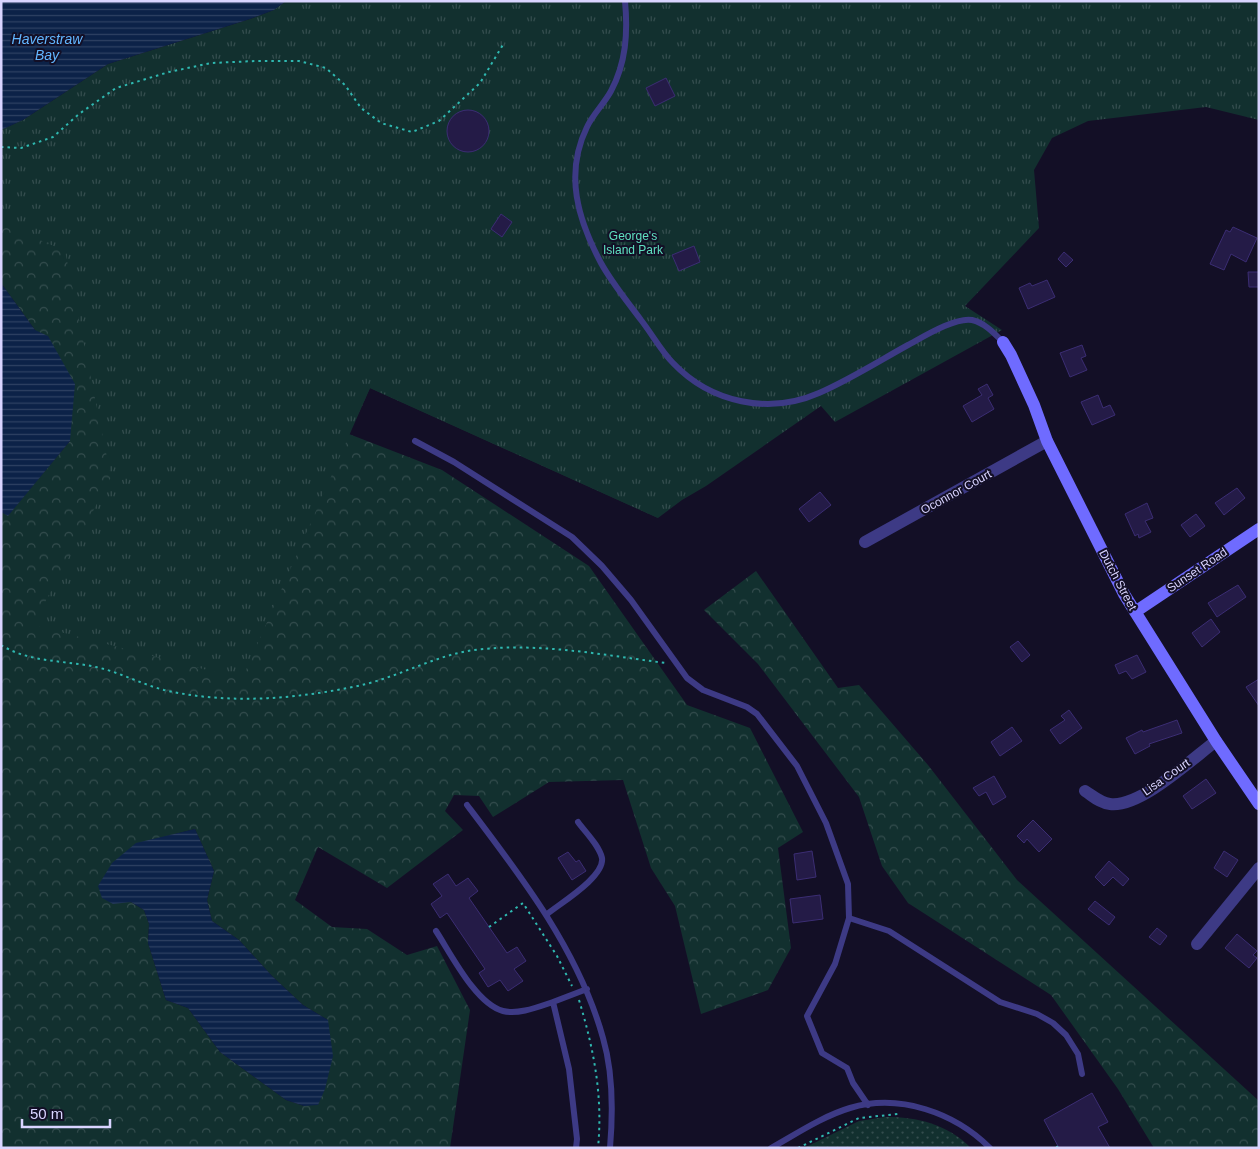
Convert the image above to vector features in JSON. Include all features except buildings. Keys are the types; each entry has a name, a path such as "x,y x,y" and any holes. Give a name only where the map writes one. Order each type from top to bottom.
{"street":[{"name":"Dutch Street","path":"1003,342 1034,405 1047,441 1135,612 1216,741 1259,804"},
{"name":"Oconnor Court","path":"865,542 1047,441"},
{"name":"Sunset Road","path":"1135,612 1259,529"},
{"name":"Lisa Court","path":"1085,791 1110,804 1120,803 1142,795 1216,741"},
{"path":"1197,944 1259,868"}],"lane":[{"path":"625,1 628,28 624,60 611,91 588,126 577,155 576,192 578,209 590,241 607,275 673,363 697,383 725,398 749,404 774,405 818,394 924,336 954,322 970,320 985,325 1003,342"},
{"path":"415,442 454,462 572,537 602,566 631,600 687,678 703,690 747,707 757,714 797,766 826,823 848,884 849,918 835,964 807,1016 822,1053 847,1068 853,1083 868,1105"},
{"path":"467,806 546,915 587,989 604,1039 610,1084 612,1146"},
{"path":"546,915 594,878 600,869 602,858 578,822"},
{"path":"849,918 889,931 1000,1002 1037,1014 1053,1023 1066,1035 1078,1054 1082,1074"},
{"path":"436,931 478,994 487,1004 503,1012 525,1010 587,989"},
{"path":"552,1002 569,1069 577,1139 576,1148"},
{"path":"771,1148 850,1108 880,1103 911,1106 945,1115 973,1131 990,1148"}],"path":[{"path":"1,147 21,148 53,138 79,114 116,88 169,72 211,63 256,61 299,61 326,68 345,85 361,108 381,123 412,132 439,121 480,83 504,43"},
{"path":"1,645 13,653 29,658 97,667 163,689 188,694 267,700 362,685 472,650 563,648 676,664"},
{"path":"489,928 523,902 557,956 573,988"},
{"path":"579,1000 596,1066 600,1109 598,1148"},
{"path":"798,1148 859,1118 901,1114"}],"green space":[{"path":"286,1 658,518 370,388 349,434 442,470 589,566 687,705 750,728 803,832 778,848 791,948 768,990 701,1014 675,906 651,868 623,780 549,782 493,817 479,796 454,795 445,811 463,830 387,888 318,847 295,900 332,927 367,929 407,955 437,946 470,1010 450,1148 1,1148 1,512 8,515 70,441 35,330 1,283 1,130 274,10","holes":["195,829 214,871 207,900 212,921 239,940 272,976 303,1005 328,1020 304,1106 286,1100 220,1052 188,1008 166,1000 148,943 149,924 144,910 131,902 167,836"]},
{"name":"George's Island Park","path":"286,1 1259,1 1259,120 1206,107 1088,121 1052,138 1034,170 1039,228 965,306 1002,330 835,422 821,406 658,518 370,388 242,679 33,625 111,477 65,251 1,223 1,130 23,120 108,64 250,19 274,10"},
{"path":"756,571 838,688 859,685 928,765 1017,880 1259,1101 1259,1148 1154,1148 1118,1089 1051,995 908,903 882,866 859,797 758,664 704,610"},
{"path":"885,1117 920,1120 952,1133 971,1148 804,1148 859,1121"}],"water":[{"name":"Haverstraw Bay","path":"1,1 286,1 274,10 250,19 108,64 23,120 1,130"},
{"path":"1,283 35,330 48,336 75,384 70,441 8,516 1,512"},
{"path":"195,829 214,871 207,900 212,921 239,940 272,976 303,1005 328,1020 333,1056 325,1089 318,1105 304,1106 286,1100 220,1052 188,1008 166,1000 148,943 149,924 144,910 131,902 113,904 102,898 98,886 112,863 136,843"}]}
